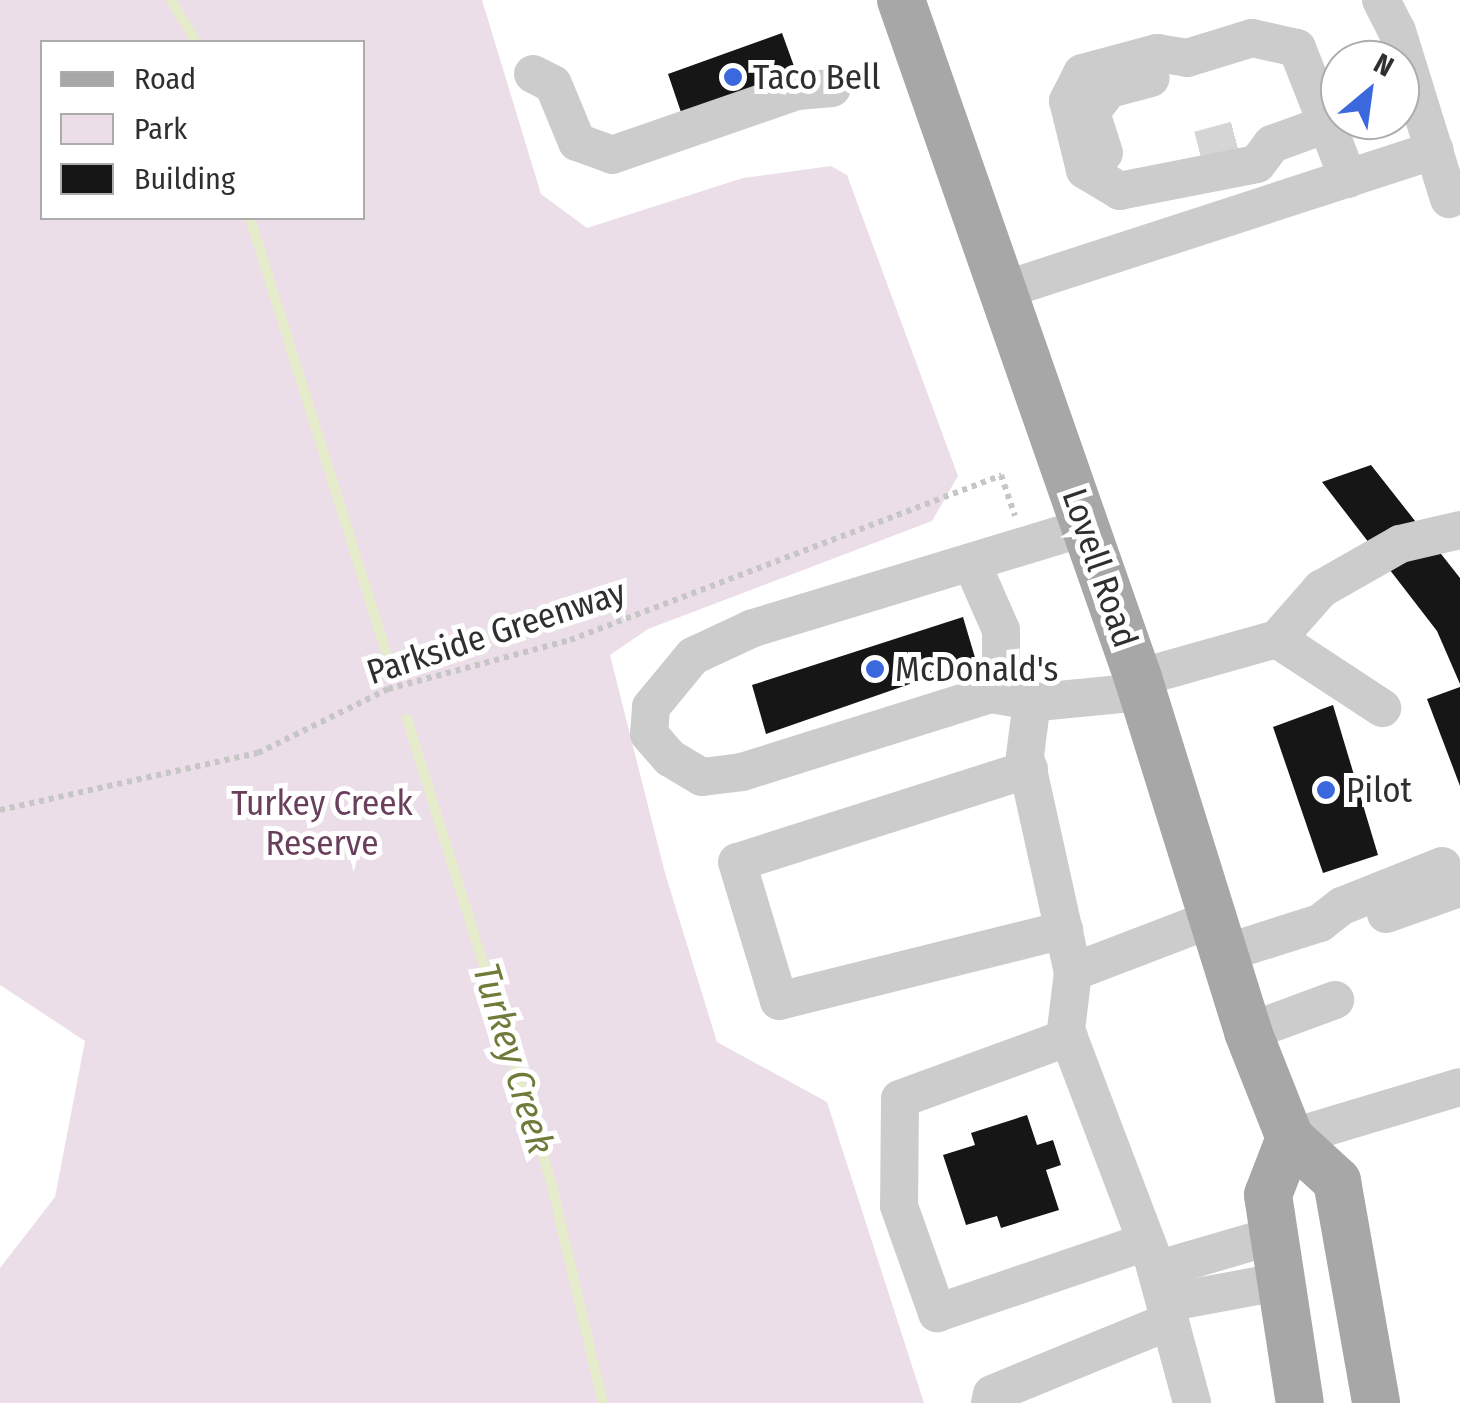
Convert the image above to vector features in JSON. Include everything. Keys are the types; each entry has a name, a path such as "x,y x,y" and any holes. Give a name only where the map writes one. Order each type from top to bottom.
{"main road":[{"name":"Lovell Road","path":"901,0 1140,685 1248,1032 1290,1138 1337,1181 1376,1403"},
{"path":"1290,1138 1268,1196 1300,1403"}],"lane":[{"path":"1381,0 1450,199"},
{"path":"1199,150 1130,168 1104,156 1091,112 1108,89 1166,74 1186,58 1252,38 1297,48 1320,106"},
{"path":"1186,58 1157,53 1082,73 1068,101 1085,170 1120,191 1197,172 1219,176 1257,164 1260,140 1320,126"},
{"path":"533,74 553,84 577,142 612,155 796,91 832,88"},
{"path":"1333,140 1348,179"},
{"path":"1002,290 1435,150"},
{"path":"1086,527 973,566 751,629 692,656 651,707 650,734 670,758 702,777 716,776 990,694 1032,700 1140,685 1277,639 1321,589 1400,544 1460,530"},
{"path":"973,566 1001,630 1001,679 990,694"},
{"path":"1277,639 1382,708"},
{"path":"1032,700 1029,769 1073,972 1069,1036 1159,1284 1192,1403"},
{"path":"1029,769 737,862 779,1002 1064,930"},
{"path":"1073,972 1217,937 1320,923 1342,906 1451,877"},
{"path":"1248,1032 1335,1000"},
{"path":"1069,1036 900,1099 900,1206 937,1313 1159,1284 1284,1281"},
{"path":"1290,1138 1460,1087"},
{"path":"993,1400 1159,1284 1276,1235"}],"path":[{"name":"Parkside Greenway","path":"0,810 258,753 388,689 570,640 1001,474"}],"green space":[{"name":"Turkey Creek Reserve","path":"0,0 482,0 541,194 587,228 743,178 831,166 847,175 958,476 932,521 648,629 610,655 665,873 717,1042 827,1102 924,1403 0,1403 0,1268 55,1197 85,1041 0,985"}],"building":[{"name":"Taco Bell","path":"782,33 799,80 684,121 668,74"},
{"path":"1371,465 1460,578 1460,684 1437,631 1322,482"},
{"name":"McDonald's","path":"963,617 976,661 766,734 752,685"},
{"path":"1460,687 1460,786 1427,699"},
{"path":"1333,705 1378,855 1323,873 1273,727"},
{"path":"1027,1115 1037,1145 1053,1140 1061,1165 1046,1170 1059,1210 1001,1228 997,1216 966,1225 943,1155 975,1145 971,1133"}],"waterway":[{"name":"Turkey Creek","path":"171,0 195,40"},
{"name":"Turkey Creek","path":"251,220 390,665"},
{"name":"Turkey Creek","path":"407,719 551,1182 603,1403"}],"tunnel":[{"path":"1199,150 1248,137"}],"place":[{"name":"Taco Bell","path":"733,77"},
{"name":"McDonald's","path":"875,669"},
{"name":"Pilot","path":"1326,790"}]}
